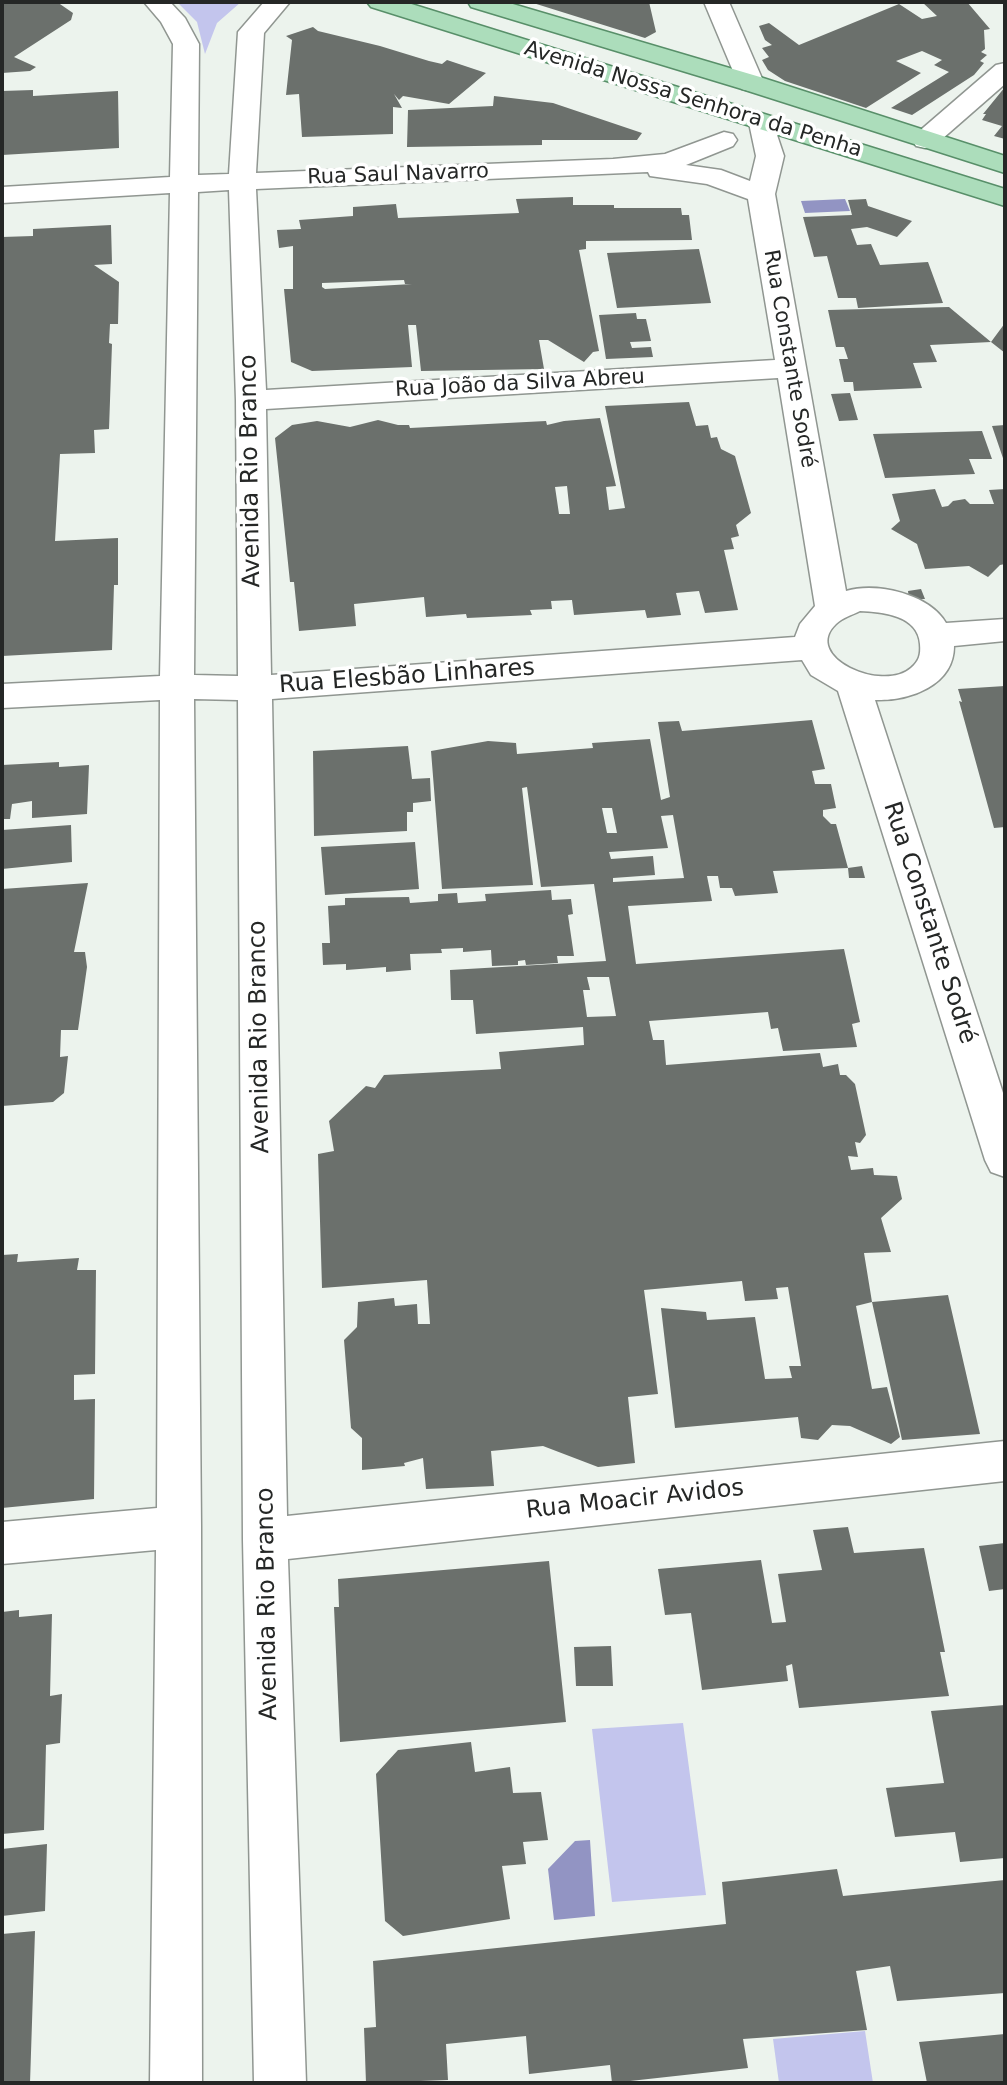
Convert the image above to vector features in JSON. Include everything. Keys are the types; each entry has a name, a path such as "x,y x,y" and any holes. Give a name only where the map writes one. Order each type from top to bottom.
{"main road":[{"name":"Avenida Nossa Senhora da Penha","path":"380,2 1005,198"},
{"name":"Avenida Nossa Senhora da Penha","path":"480,2 751,83 1005,165"},
{"path":"705,70 712,107"},
{"path":"751,83 762,122"}],"street":[{"path":"156,2 172,18 186,44 177,687 179,1527 176,2083"},
{"name":"Avenida Rio Branco","path":"277,2 251,32 242,181 251,400 265,1540 280,2083"},
{"path":"705,70 717,4"},
{"path":"717,4 751,83"},
{"path":"925,140 1005,71"},
{"name":"Rua Constante Sodré","path":"712,107 724,140 761,194"},
{"name":"Rua Constante Sodré","path":"762,122 770,156 761,194 832,607"},
{"name":"Rua Saul Navarro","path":"2,195 242,181 613,167 670,162 724,140"},
{"name":"Rua Saul Navarro","path":"613,167 711,176 761,194"},
{"name":"Rua João da Silva Abreu","path":"251,400 790,368"},
{"path":"855,600 880,600 905,607 925,619 936,636 937,660 919,679 888,689 853,685 834,676 819,663 811,648 811,632 818,618 832,607 855,600"},
{"path":"936,636 1005,630"},
{"name":"Rua Elesbão Linhares","path":"2,696 177,687 256,688 811,648"},
{"name":"Rua Constante Sodré","path":"853,685 1005,1160"},
{"name":"Rua Moacir Avidos","path":"265,1540 1005,1461"},
{"path":"2,1543 179,1527"}],"shaded area":[{"path":"177,2 241,2 217,23 205,54 197,22"},
{"path":"845,199 850,211 805,213 801,201"},
{"path":"683,1723 706,1895 612,1902 592,1729"},
{"path":"590,1840 595,1916 554,1920 548,1869 575,1841"},
{"path":"865,2031 873,2083 779,2083 773,2039"}],"building":[{"path":"2,2 57,2 73,13 71,20 14,57 36,67 30,71 2,73"},
{"path":"530,2 649,2 656,32 645,38"},
{"path":"922,2 967,2 990,29 984,30 985,49 981,52 987,55 980,61 984,63 974,75 912,115 891,108 949,72 934,65 942,60 922,51 896,61 921,73 866,108 785,81 768,70 762,60 769,57 762,48 772,45 765,40 759,26 769,23 799,45 899,4 922,19 937,16"},
{"path":"313,27 318,31 429,61 442,64 447,60 486,73 449,104 403,96 399,100 394,94 402,108 393,107 393,134 302,137 299,94 286,95 292,40 286,36"},
{"path":"1005,87 1005,139 994,136 1002,126 982,120 986,114 983,114"},
{"path":"33,90 33,96 118,91 119,148 2,155 2,91"},
{"path":"494,96 553,103 642,133 637,140 542,140 542,145 407,147 408,110 493,106"},
{"path":"573,197 573,205 681,208 682,215 689,215 692,240 586,241 586,249 579,250 599,351 593,352 584,362 548,340 539,340 544,369 421,371 416,325 408,325 412,367 312,371 291,362 284,289 293,289 293,246 279,248 277,230 301,229 299,220 353,216 353,207 396,204 398,218 519,213 516,199","holes":["404,280 405,284 412,284 322,287 322,283"]},
{"path":"866,199 868,206 912,221 897,237 867,227 851,229 857,245 871,244 880,265 928,262 943,303 858,308 856,298 838,298 827,256 814,257 803,217 852,215 848,200"},
{"path":"111,225 112,264 94,265 119,282 118,324 110,324 109,343 112,344 109,429 94,430 95,453 60,454 55,541 118,538 118,585 114,585 112,650 2,656 2,237 33,236 33,229"},
{"path":"699,249 711,303 617,308 607,253"},
{"path":"949,307 991,342 930,345 937,362 913,363 922,388 854,391 853,382 844,382 839,359 848,359 844,347 836,347 828,310"},
{"path":"636,313 637,319 646,319 651,341 630,342 632,348 651,347 653,357 606,359 599,315"},
{"path":"1005,323 1005,353 991,342"},
{"path":"850,393 858,420 839,421 831,394"},
{"path":"689,402 696,426 708,425 711,438 717,437 721,449 735,456 751,513 736,525 739,536 731,538 734,549 724,550 738,610 705,613 699,591 676,593 681,615 647,618 645,610 574,615 572,600 551,601 552,609 530,610 532,615 467,618 466,614 426,617 424,597 354,604 356,626 299,631 294,582 290,582 275,438 292,425 317,421 350,427 378,420 409,425 410,428 546,421 547,425 600,418 616,486 606,487 609,510 625,508 605,406","holes":["567,486 570,514 559,514 555,487"]},
{"path":"1005,425 1005,464 992,426"},
{"path":"982,431 992,459 969,459 975,474 885,478 873,434"},
{"path":"935,489 942,507 965,499 970,504 994,504 989,490 1005,489 1005,564 1000,565 988,577 969,566 925,569 917,544 891,529 900,521 892,494"},
{"path":"921,589 925,599 909,599 908,591"},
{"path":"1005,686 1005,827 994,828 958,689"},
{"path":"812,720 825,769 812,771 815,784 831,784 836,808 823,810 823,816 831,824 836,824 848,868 773,871 778,893 735,896 732,888 720,888 718,876 707,876 712,901 628,906 636,964 844,949 860,1022 852,1024 857,1047 783,1051 778,1028 771,1029 768,1012 649,1021 653,1040 664,1040 666,1065 820,1053 823,1067 838,1064 840,1075 846,1075 855,1084 866,1135 860,1143 855,1142 858,1157 848,1156 851,1170 873,1168 874,1175 897,1176 902,1199 881,1218 891,1252 864,1253 872,1302 856,1306 872,1389 887,1387 900,1437 891,1444 850,1426 832,1425 818,1440 801,1438 798,1417 675,1428 661,1308 706,1312 707,1320 755,1317 765,1379 792,1378 789,1366 801,1366 788,1287 776,1288 778,1299 745,1301 742,1281 644,1290 658,1394 628,1397 635,1463 598,1467 543,1446 491,1451 494,1486 426,1489 423,1458 404,1463 405,1466 362,1470 362,1438 351,1428 344,1340 357,1327 358,1302 394,1298 395,1306 417,1304 418,1324 430,1324 427,1280 322,1288 318,1154 334,1151 329,1121 366,1086 375,1088 384,1075 501,1069 499,1052 584,1045 583,1027 476,1034 473,1000 451,1000 450,970 606,961 594,884 541,887 527,787 522,788 533,885 442,889 431,751 488,741 516,743 517,754 593,748 592,743 650,739 661,800 670,797 658,722 679,721 682,731","holes":["602,808 612,808 617,833 607,833","673,815 684,878 613,882 613,878 655,875 653,856 611,859 609,852 668,848 661,816","587,977 609,977 616,1016 587,1017 583,990 590,990"]},
{"path":"408,746 412,779 430,778 431,801 413,803 413,812 407,812 407,831 314,836 313,751"},
{"path":"59,762 59,767 89,765 87,814 32,818 32,801 12,804 10,819 2,819 2,765"},
{"path":"71,825 72,862 2,869 2,830"},
{"path":"415,842 419,889 325,895 321,847"},
{"path":"862,866 865,878 849,878 848,868"},
{"path":"88,883 74,952 85,952 87,967 78,1030 61,1030 60,1057 68,1056 64,1093 53,1102 2,1106 2,889"},
{"path":"551,890 552,900 571,899 573,914 568,915 574,956 557,956 558,963 526,965 525,960 518,961 518,965 492,966 491,950 463,952 463,948 441,949 442,953 410,954 411,970 386,972 386,967 346,970 346,964 323,965 322,943 330,943 328,906 345,905 345,898 409,897 410,903 438,901 438,894 457,893 458,903 486,901 485,894"},
{"path":"18,1254 17,1262 79,1258 77,1270 96,1270 95,1374 74,1375 74,1400 95,1399 94,1499 2,1508 2,1255"},
{"path":"948,1295 980,1434 902,1440 872,1302"},
{"path":"848,1527 854,1553 924,1548 945,1652 940,1652 949,1696 799,1708 792,1664 786,1666 788,1681 702,1690 691,1613 665,1615 658,1569 761,1560 772,1623 786,1622 778,1574 822,1570 813,1530"},
{"path":"1005,1543 1005,1589 989,1591 979,1546"},
{"path":"549,1561 566,1722 340,1742 334,1607 339,1607 338,1579"},
{"path":"19,1610 19,1617 52,1614 50,1696 62,1694 60,1743 46,1745 44,1830 2,1834 2,1612"},
{"path":"611,1646 613,1686 576,1686 574,1647"},
{"path":"1005,1705 1005,1858 960,1862 955,1832 895,1837 886,1788 944,1783 931,1711"},
{"path":"471,1742 475,1772 510,1767 513,1793 541,1792 548,1840 523,1842 526,1864 502,1866 510,1919 403,1936 385,1921 376,1774 398,1750"},
{"path":"47,1844 45,1911 2,1916 2,1849"},
{"path":"837,1869 843,1896 1005,1880 1005,1993 897,2001 890,1966 856,1971 867,2030 743,2039 748,2068 612,2083 610,2065 529,2074 526,2036 446,2044 448,2080 366,2083 364,2028 376,2027 373,1961 726,1924 722,1882"},
{"path":"35,1931 30,2083 2,2083 2,1934"},
{"path":"1005,2034 1005,2083 927,2083 919,2042"}]}
